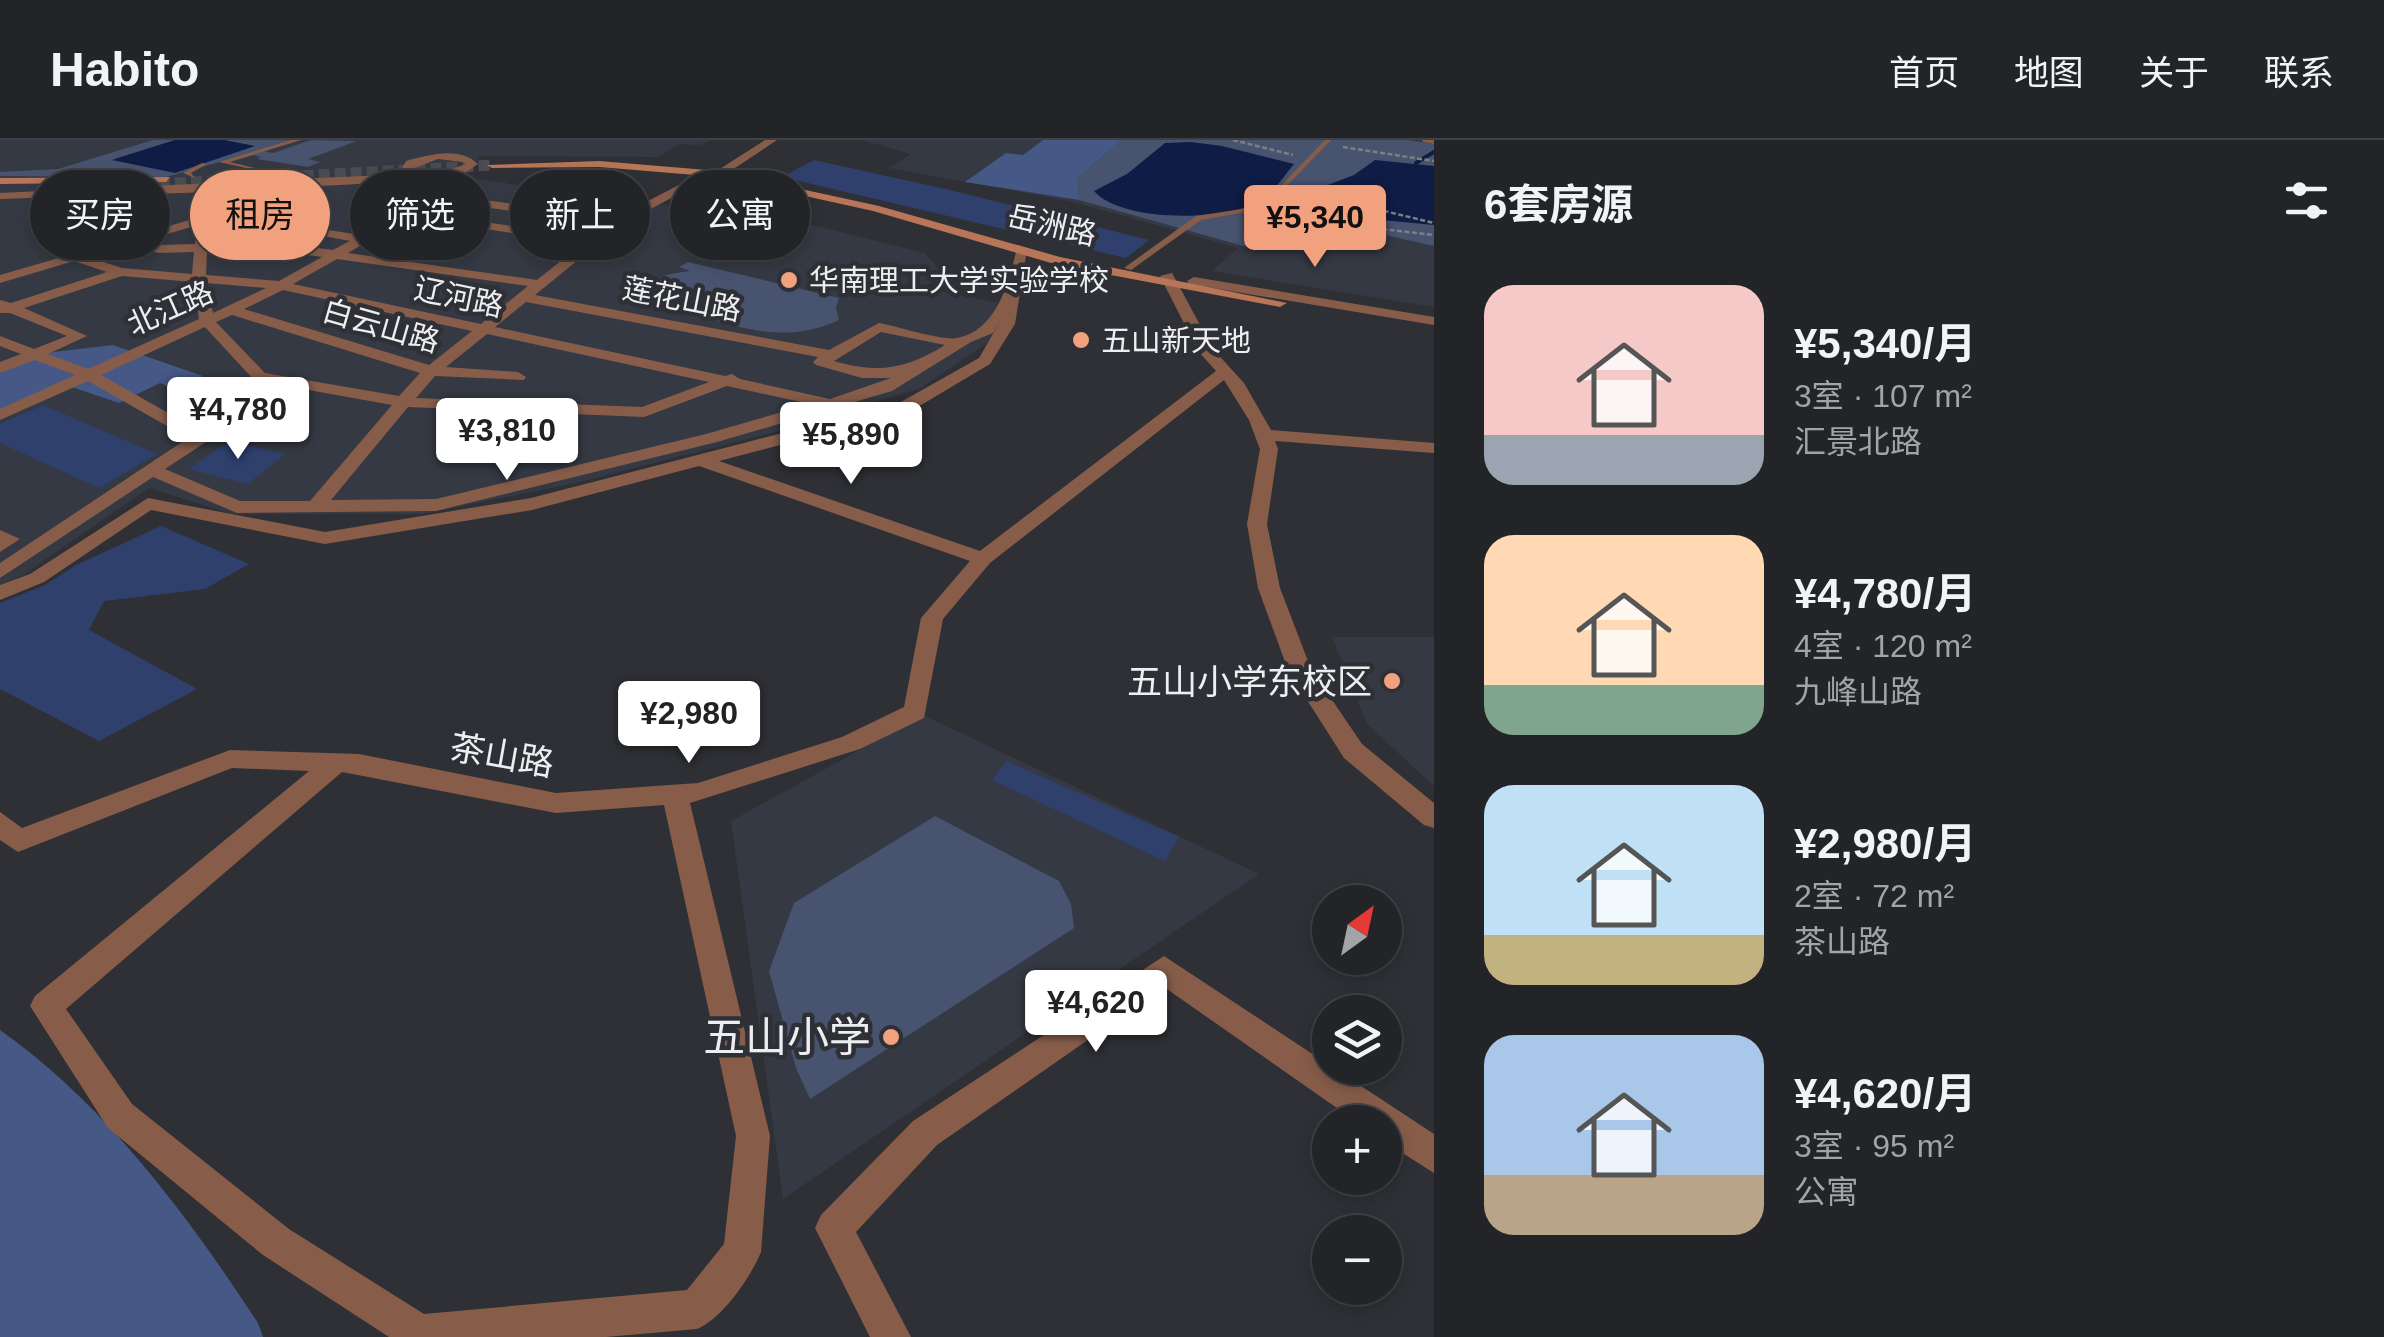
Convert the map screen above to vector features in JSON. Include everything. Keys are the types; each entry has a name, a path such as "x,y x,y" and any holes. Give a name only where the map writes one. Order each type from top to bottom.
{"main road":[{"path":"491,162 602,159 701,170"},
{"path":"0,184 30,184"},
{"name":"岳洲路","path":"810,189 868,200 996,238 1169,280"},
{"name":"岳洲路","path":"810,193 1022,252 1169,280 1194,281"},
{"path":"1169,280 1280,303"}],"street":[{"path":"722,170 772,140"},
{"path":"436,146 466,159"},
{"path":"408,170 406,166 427,158 466,159"},
{"name":"北江路","path":"466,159 473,164 467,170"},
{"path":"0,196 190,189"},
{"name":"北江路","path":"0,415 232,310 350,246"},
{"path":"0,594 37,578 148,504 325,538 532,504 905,407 985,361 1008,324 1022,252"},
{"path":"330,253 539,284"},
{"path":"0,278 62,260"},
{"name":"辽河路","path":"82,260 121,272 281,285 831,404"},
{"path":"201,260 207,321 260,377 404,402 644,412 732,380"},
{"path":"316,506 430,371 569,260"},
{"path":"28,270 70,289"},
{"path":"3,308 121,272"},
{"path":"1194,281 1220,278 1434,312"},
{"path":"1169,280 1206,351 1238,386 1269,449 1256,524 1268,588 1300,670 1353,751 1434,818"},
{"path":"1194,281 1434,321"},
{"path":"911,352 929,356 988,330 1014,289"},
{"name":"莲花山路","path":"524,296 829,356"},
{"path":"1280,303 1340,320 1434,333"},
{"path":"0,368 80,336 3,308"},
{"name":"白云山路","path":"232,310 430,371 518,377"},
{"path":"829,356 878,328 960,341"},
{"path":"857,340 893,348"},
{"path":"154,471 237,507 436,505 711,438 886,388 960,341"},
{"path":"0,342 89,374 200,438"},
{"name":"莲花山路","path":"829,356 822,362 872,374 893,374 929,356"},
{"name":"茶山路","path":"9,832 230,759 359,763 556,802 698,793 851,743 915,712 932,618 983,559 1226,372"},
{"path":"0,572 200,438 301,384"},
{"path":"1264,435 1434,448"},
{"path":"702,461 983,559"},
{"path":"0,536 10,540 0,546"},
{"path":"338,762 46,1006 120,1116 276,1242 420,1334 696,1310 742,1252 752,1136 676,794"},
{"path":"892,1337 834,1228 925,1133 1164,970 1434,1154"}],"lane":[{"path":"253,168 222,162 298,140"},
{"path":"1128,268 1199,218 1244,211 1270,200 1326,142"},
{"path":"192,170 204,164"},
{"path":"248,170 266,164"}],"path":[{"path":"1232,140 1308,160"},
{"path":"1326,142 1434,160"},
{"path":"1270,200 1356,226 1434,235"},
{"path":"1321,216 1380,210 1434,223"}],"shaded area":[{"path":"0,140 711,140 700,145 679,144 659,157 479,156 472,170 350,170 350,260 490,260 490,181 510,184 510,260 650,260 650,203 670,206 670,260 810,260 810,225 925,253 941,272 925,288 1007,305 990,341 921,388 779,431 580,482 423,514 232,514 149,488 23,575 0,585"},
{"path":"153,140 175,140 114,159 253,146 224,140 291,140 263,151 273,153 311,140 357,141 308,159 320,162 308,167 248,154 170,176 170,170 39,170 58,169"},
{"path":"175,140 224,140 255,146 175,173 112,160"},
{"path":"861,140 1434,140 1434,307 1212,271 1238,248 1070,201 889,168 911,154"},
{"path":"1043,140 1122,140 1078,178 1079,200 965,182 1006,153 1023,155"},
{"path":"1122,140 1407,140 1434,144 1434,246 1297,215 1247,247 1079,200 1078,178"},
{"path":"1191,142 1294,164 1263,199 1227,212 1151,214 1127,209 1094,191 1127,174 1165,143"},
{"path":"1375,160 1434,166 1434,225 1361,218 1321,200 1320,188 1354,175"},
{"path":"30,170 30,176 0,176 0,172"},
{"path":"688,262 839,298 839,320 794,332 772,332 662,305 645,295 657,279 690,271 679,267"},
{"path":"113,345 203,376 174,389 160,383 119,403 69,386 0,418 0,366 28,355"},
{"name":"五山小学东校区","path":"1332,637 1434,637 1434,786 1367,724"},
{"name":"五山小学","path":"923,715 1259,874 783,1199 731,821"},
{"path":"935,816 1059,881 1071,904 1074,928 810,1099 796,1068 769,971 794,903"},
{"path":"0,1030 75,1093 142,1164 231,1283 263,1337 0,1337"}],"building":[{"path":"814,160 1149,240 1126,258 810,184 810,170 795,170"},
{"path":"43,405 157,454 99,488 0,443 0,424"},
{"path":"229,441 285,454 248,484 189,469"},
{"path":"161,526 249,564 205,589 104,601 89,630 197,689 99,741 0,689 0,603 45,585 76,565"},
{"path":"1006,761 1179,837 1165,861 992,780"}],"waterway":[{"path":"1416,163 1434,152"}],"tunnel":[{"path":"170,183 492,165"}],"place":[{"name":"华南理工大学实验学校","path":"789,280"},
{"name":"五山新天地","path":"1081,340"},
{"name":"五山小学东校区","path":"1392,681"},
{"name":"五山小学","path":"891,1037"}]}
